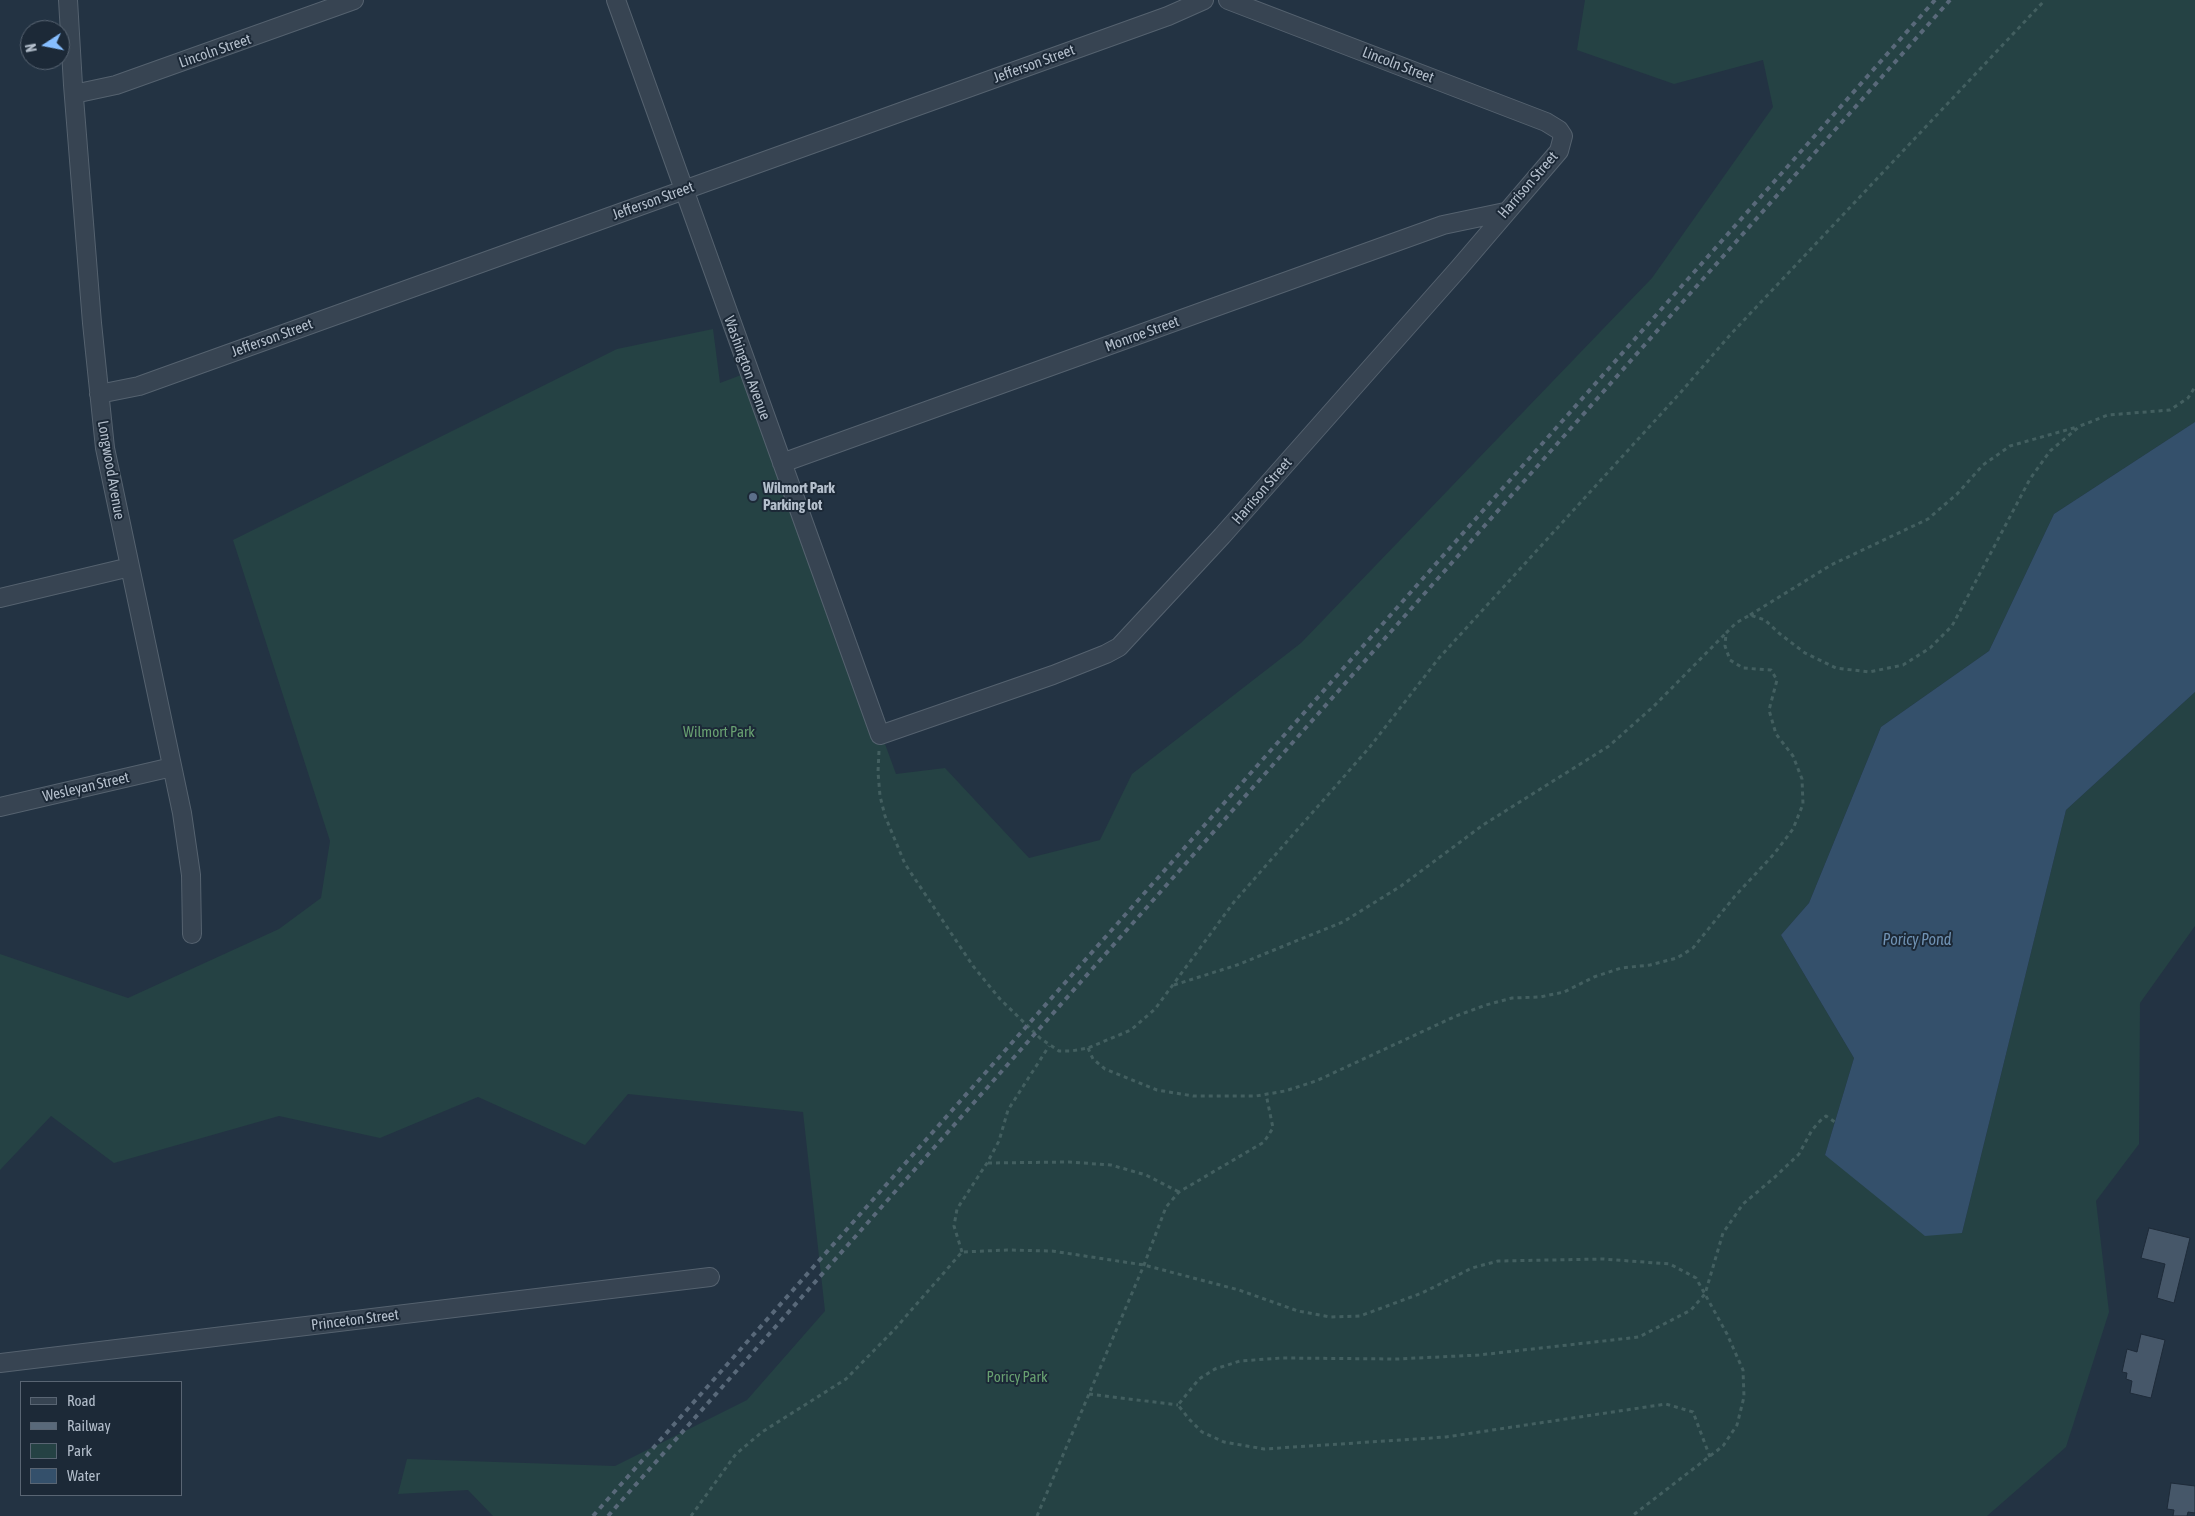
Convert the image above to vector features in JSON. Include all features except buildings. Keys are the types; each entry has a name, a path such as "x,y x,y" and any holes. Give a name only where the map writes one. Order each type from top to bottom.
{"street":[{"name":"Longwood Avenue","path":"68,0 92,323 105,448 182,813 191,876 192,934"},
{"name":"Lincoln Street","path":"74,94 116,85 354,0"},
{"name":"Washington Avenue","path":"616,0 880,735"},
{"name":"Jefferson Street","path":"99,394 139,386 1168,16 1204,0"},
{"name":"Lincoln Street","path":"1228,0 1546,122 1559,130 1563,136"},
{"name":"Harrison Street","path":"880,735 1053,675 1119,647 1222,536 1459,268 1505,212 1526,192 1559,151 1563,136"},
{"name":"Monroe Street","path":"782,464 1443,225 1505,212"},
{"path":"0,598 130,567"},
{"name":"Wesleyan Street","path":"0,807 172,767"},
{"name":"Princeton Street","path":"0,1363 710,1277"}],"path":[{"path":"880,735 878,772 880,796 885,816 904,864 985,982 1049,1046 1060,1051 1088,1048 1130,1030 1155,1010 1234,902 1369,748 1439,658 1681,392 1730,335 2045,0"},
{"path":"1174,985 1237,964 1343,922 1401,886 1483,825 1609,746 1654,706 1736,622 1831,565 1928,518 1956,494 1983,465 2010,446 2080,426 2108,415 2170,410 2188,398 2195,387"},
{"path":"1750,615 1765,620 1805,653 1836,668 1869,672 1903,665 1930,648 1952,626 2030,479 2050,451 2080,426"},
{"path":"1088,1048 1093,1059 1105,1069 1157,1090 1212,1096 1266,1094 1285,1091 1316,1081 1447,1020 1486,1005 1512,998 1540,997 1564,992 1594,977 1621,968 1650,965 1677,958 1693,948 1735,896 1774,854 1793,829 1803,804 1802,779 1793,756 1776,734 1770,710 1777,680 1771,670 1743,668 1730,660 1725,646 1726,633"},
{"path":"962,1252 954,1226 957,1208 987,1163 999,1141 1008,1110 1049,1046"},
{"path":"1037,1516 1144,1265 1166,1207 1179,1192 1264,1142 1273,1128 1266,1094"},
{"path":"1178,1405 1199,1379 1215,1369 1240,1361 1281,1358 1398,1359 1479,1355 1639,1338 1691,1310 1705,1294 1723,1233 1744,1204 1799,1154 1812,1130 1820,1121 1826,1116 1835,1122"},
{"path":"987,1163 1069,1162 1111,1165 1146,1175 1179,1192"},
{"path":"691,1516 736,1454 762,1432 846,1379 894,1330 962,1252 1052,1251 1144,1265 1239,1290 1298,1311 1330,1317 1360,1316 1422,1293 1472,1268 1498,1261 1603,1259 1670,1264 1696,1278 1705,1294 1727,1334 1743,1370 1744,1397 1737,1425 1724,1446 1632,1516"},
{"path":"1089,1394 1178,1405 1202,1432 1224,1442 1264,1449 1446,1437 1666,1404 1693,1412 1710,1457"}],"green space":[{"path":"1585,0 2195,0 2195,422 2054,514 1989,651 1881,727 1809,903 1781,935 1854,1058 1825,1155 1962,1233 2066,810 2195,692 2195,926 2140,1003 2139,1144 2096,1201 2109,1312 2066,1447 1987,1516 493,1516 468,1490 398,1494 407,1459 615,1466 747,1400 825,1311 803,1112 628,1094 585,1145 478,1097 380,1138 279,1116 114,1163 51,1116 0,1170 0,954 128,998 279,929 321,898 330,841 233,540 617,349 713,329 720,383 749,372 896,774 945,768 1029,858 1100,840 1132,774 1301,643 1652,278 1773,107 1763,60 1674,84 1577,50"}],"water":[{"name":"Poricy Pond","path":"2195,422 2195,692 2066,810 1962,1233 1925,1236 1825,1155 1854,1058 1781,935 1809,903 1881,727 1989,651 2054,514"}],"railway":[{"path":"593,1516 1935,0"},
{"path":"608,1516 1950,0"}],"place":[{"name":"Wilmort Park Parking lot","path":"753,497"}],"park label":[{"name":"Wilmort Park","path":"719,732"},
{"name":"Poricy Park","path":"1017,1377"}]}
